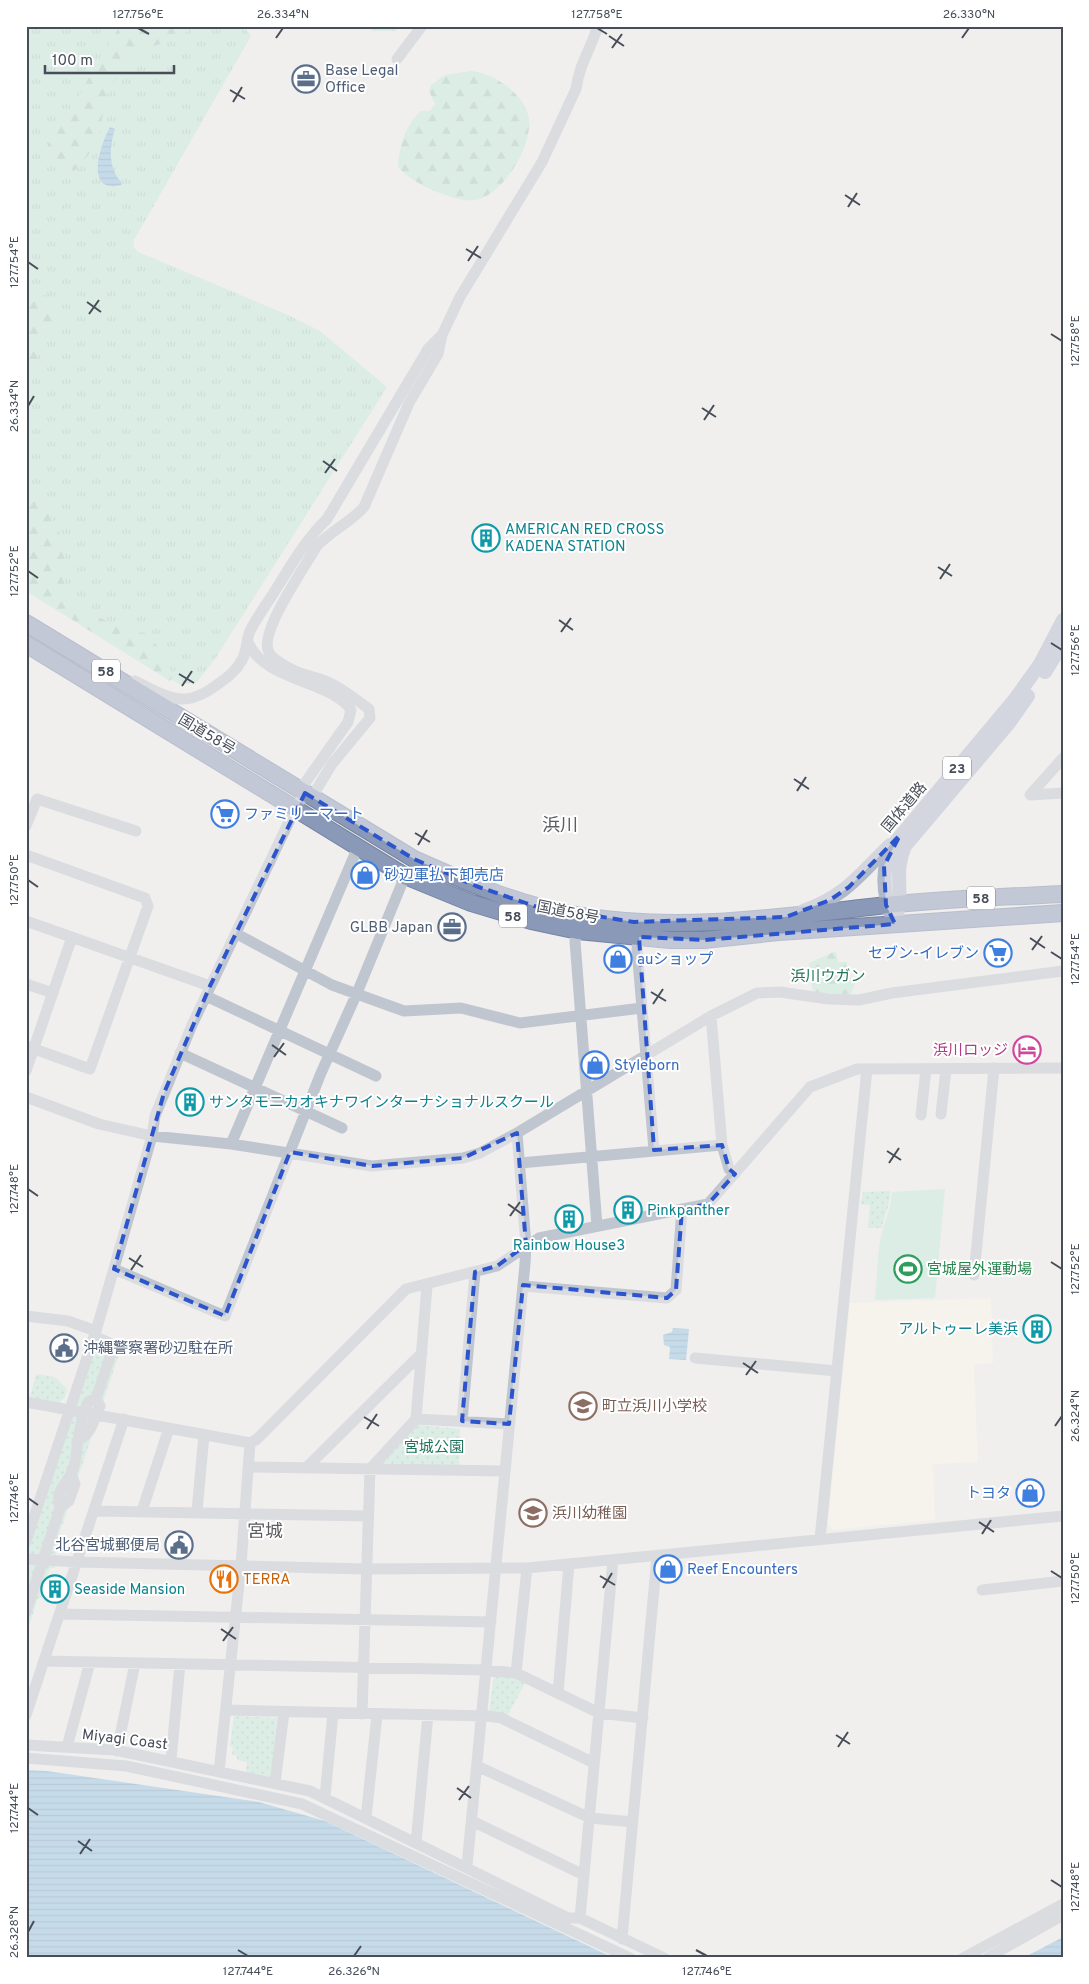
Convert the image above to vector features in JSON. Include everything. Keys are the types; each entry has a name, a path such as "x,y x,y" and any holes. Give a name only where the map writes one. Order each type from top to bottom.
{"highway":[{"name":"国道58号","path":"26,623 414,859 476,886 534,906 581,916 661,923 786,917 893,905 1063,894"},
{"name":"国道58号","path":"27,647 405,876 471,903 531,921 578,931 670,940 704,940 895,924 1063,914"}],"main road":[{"name":"国体道路","path":"895,924 893,905 884,866 888,856 900,835 1015,699 1040,664 1063,620"},
{"name":"国体道路","path":"893,905 897,875 905,846 1009,723 1063,643"},
{"path":"786,917 830,900 849,887 900,835"}],"street":[{"path":"397,59 422,26"},
{"path":"81,656 170,698 192,699 203,696 237,669 243,659 249,633 282,579 364,507 409,403 438,354 442,335 460,297 542,162 576,89 586,51 593,42 598,26"},
{"path":"306,794 370,718 369,709 322,679 295,671 272,656 268,650 269,633 305,559 316,529 327,519 428,349 442,335"},
{"path":"26,1541 95,1333 152,1136 155,1116 180,1053 208,991 295,810 348,722 351,710 347,703 331,694 296,680 263,661 251,650 248,642"},
{"path":"1063,758 1030,795 1063,793"},
{"path":"26,826 37,799 136,831"},
{"path":"231,1144 278,1030 358,847"},
{"path":"26,855 145,898 148,906 90,1070 30,1047"},
{"path":"114,1269 225,1316 330,1053 405,876"},
{"path":"26,921 129,957 208,991 278,1030 376,1076"},
{"path":"578,931 575,941 597,1226"},
{"path":"237,934 332,985 404,1011 461,1008 520,1023 642,1008"},
{"path":"26,1071 30,1047 53,993 72,937"},
{"path":"639,937 637,949 654,1150"},
{"path":"26,1096 99,1124 152,1136 290,1152 372,1166 463,1158 480,1153 517,1133 711,1016 757,993 780,992 828,999 859,1000 892,993 1063,971"},
{"path":"26,984 53,993"},
{"path":"711,1016 722,1145 729,1169 735,1174"},
{"path":"180,1053 254,1089 342,1128"},
{"path":"974,1276 994,1068"},
{"path":"26,1402 250,1443 256,1440 406,1289 427,1286 497,1266 538,1238 708,1204 810,1087 857,1069 1063,1068"},
{"path":"820,1539 867,1069"},
{"path":"920,1115 926,1069"},
{"path":"941,1114 946,1069"},
{"path":"467,1866 526,1245 517,1133"},
{"path":"520,1163 722,1145"},
{"path":"523,1286 667,1298 676,1290 682,1209"},
{"path":"462,1422 475,1272"},
{"path":"362,1714 370,1469 416,1419 427,1286"},
{"path":"26,1316 68,1321 114,1344 96,1399 100,1406 92,1428 85,1437 78,1441"},
{"path":"306,1468 422,1353"},
{"path":"695,1358 837,1371"},
{"path":"26,1612 60,1508 58,1499 64,1481 71,1474 78,1451 83,1413 88,1402 96,1399"},
{"path":"416,1419 509,1424"},
{"path":"26,1715 124,1420"},
{"path":"142,1511 169,1428"},
{"path":"197,1512 204,1435"},
{"path":"219,1772 241,1565 250,1443"},
{"path":"248,1467 505,1471"},
{"path":"95,1511 245,1512 368,1516"},
{"path":"26,1559 78,1562 366,1568 527,1568 1063,1516"},
{"path":"622,1938 656,1556"},
{"path":"580,1918 613,1560"},
{"path":"558,1693 569,1564"},
{"path":"516,1673 527,1568"},
{"path":"982,1590 1063,1581"},
{"path":"60,1614 491,1622"},
{"path":"44,1661 486,1670 516,1673 599,1713 643,1718"},
{"path":"68,1747 90,1662"},
{"path":"118,1751 135,1663"},
{"path":"171,1760 180,1664"},
{"path":"226,1710 482,1715 501,1718 594,1763"},
{"path":"275,1783 284,1712"},
{"path":"325,1797 333,1713"},
{"path":"366,1818 376,1714"},
{"path":"416,1843 428,1714"},
{"name":"Miyagi Coast","path":"26,1745 118,1751 171,1760 310,1791 467,1866 568,1918 580,1918 664,1958"},
{"path":"26,1758 126,1766 302,1804 630,1958"},
{"path":"477,1766 590,1818 633,1822"},
{"path":"472,1821 584,1875"},
{"path":"963,1958 1063,1904"},
{"path":"987,1958 1063,1915"}],"highlighted area":[{"path":"305,793 414,859 476,886 534,906 634,922 786,917 830,900 849,887 900,835 884,866 886,905 895,924 704,940 639,937 654,1150 722,1145 729,1169 735,1174 708,1204 682,1209 676,1290 667,1298 523,1285 509,1424 462,1421 475,1272 497,1266 526,1245 517,1133 463,1158 372,1166 290,1152 225,1316 114,1269 164,1093 210,986"}],"shaded area":[{"path":"991,1298 993,1363 974,1365 978,1462 933,1464 935,1520 833,1530 828,1524 850,1303"}],"green space":[{"path":"26,26 246,26 245,28 251,36 134,240 133,246 138,252 288,315 320,331 387,387 215,659 196,683 179,684 26,589"},
{"path":"120,26 192,26 178,38 152,47 142,53 119,74 107,96 97,139 83,162 74,171 53,159 49,148 49,136 56,123 70,113 96,64"},
{"path":"365,26 399,26 395,31 373,31"},
{"path":"471,71 498,80 515,93 526,110 529,119 529,130 521,155 506,179 497,189 476,200 462,200 428,188 412,179 398,167 402,144 411,122 421,111 430,111 435,104 429,91 431,85 445,75"},
{"path":"26,294 53,296 58,305 55,321 46,334 37,360 26,377"},
{"path":"26,495 48,513 57,527 63,554 62,578 67,591 80,605 105,621 132,631 147,634 151,637 174,675 170,681 26,591"},
{"name":"浜川ウガン","path":"836,951 838,962 847,962 847,973 855,983 851,994 815,993 812,987 809,963"},
{"name":"宮城屋外運動場","path":"945,1189 935,1298 875,1300 880,1241 891,1204 892,1192"},
{"path":"890,1191 882,1228 868,1228 870,1205 861,1204 863,1192"},
{"path":"95,1333 123,1342 57,1541 55,1568 50,1568 42,1598 38,1598 26,1635 26,1541"},
{"path":"36,1374 55,1377 67,1389 65,1397 59,1403 30,1397"},
{"name":"宮城公園","path":"417,1425 460,1429 459,1467 383,1466 381,1461"},
{"path":"494,1676 511,1677 525,1683 507,1717 489,1712"},
{"path":"234,1716 277,1718 271,1777 246,1772 247,1762 237,1760 237,1756 232,1755 233,1747 230,1746"}],"water":[{"path":"110,127 115,129 111,150 112,164 117,177 122,183 121,185 109,186 102,182 98,175 100,155"},
{"path":"673,1328 689,1329 686,1360 669,1359 670,1347 664,1345 663,1335 672,1332"},
{"path":"26,1770 47,1771 259,1802 325,1821 614,1958 26,1958"},
{"path":"1063,1937 1063,1958 1023,1958"}],"place":[{"name":"Base Legal Office","path":"306,79"},
{"name":"AMERICAN RED CROSS KADENA STATION","path":"486,538"},
{"name":"ファミリーマート","path":"225,814"},
{"name":"砂辺軍払下卸売店","path":"365,875"},
{"name":"GLBB Japan","path":"452,927"},
{"name":"セブン-イレブン","path":"998,953"},
{"name":"auショップ","path":"618,959"},
{"name":"浜川ロッジ","path":"1027,1050"},
{"name":"Styleborn","path":"595,1065"},
{"name":"サンタモニカオキナワインターナショナルスクール","path":"190,1102"},
{"name":"Pinkpanther","path":"628,1210"},
{"name":"Rainbow House3","path":"569,1219"},
{"name":"宮城屋外運動場","path":"908,1269"},
{"name":"アルトゥーレ美浜","path":"1037,1329"},
{"name":"沖縄警察署砂辺駐在所","path":"64,1348"},
{"name":"町立浜川小学校","path":"583,1406"},
{"name":"トヨタ","path":"1030,1493"},
{"name":"浜川幼稚園","path":"533,1513"},
{"name":"北谷宮城郵便局","path":"179,1545"},
{"name":"Reef Encounters","path":"668,1569"},
{"name":"TERRA","path":"224,1579"},
{"name":"Seaside Mansion","path":"55,1589"}],"district":[{"name":"浜川","path":"560,825"},
{"name":"宮城","path":"265,1531"}]}
